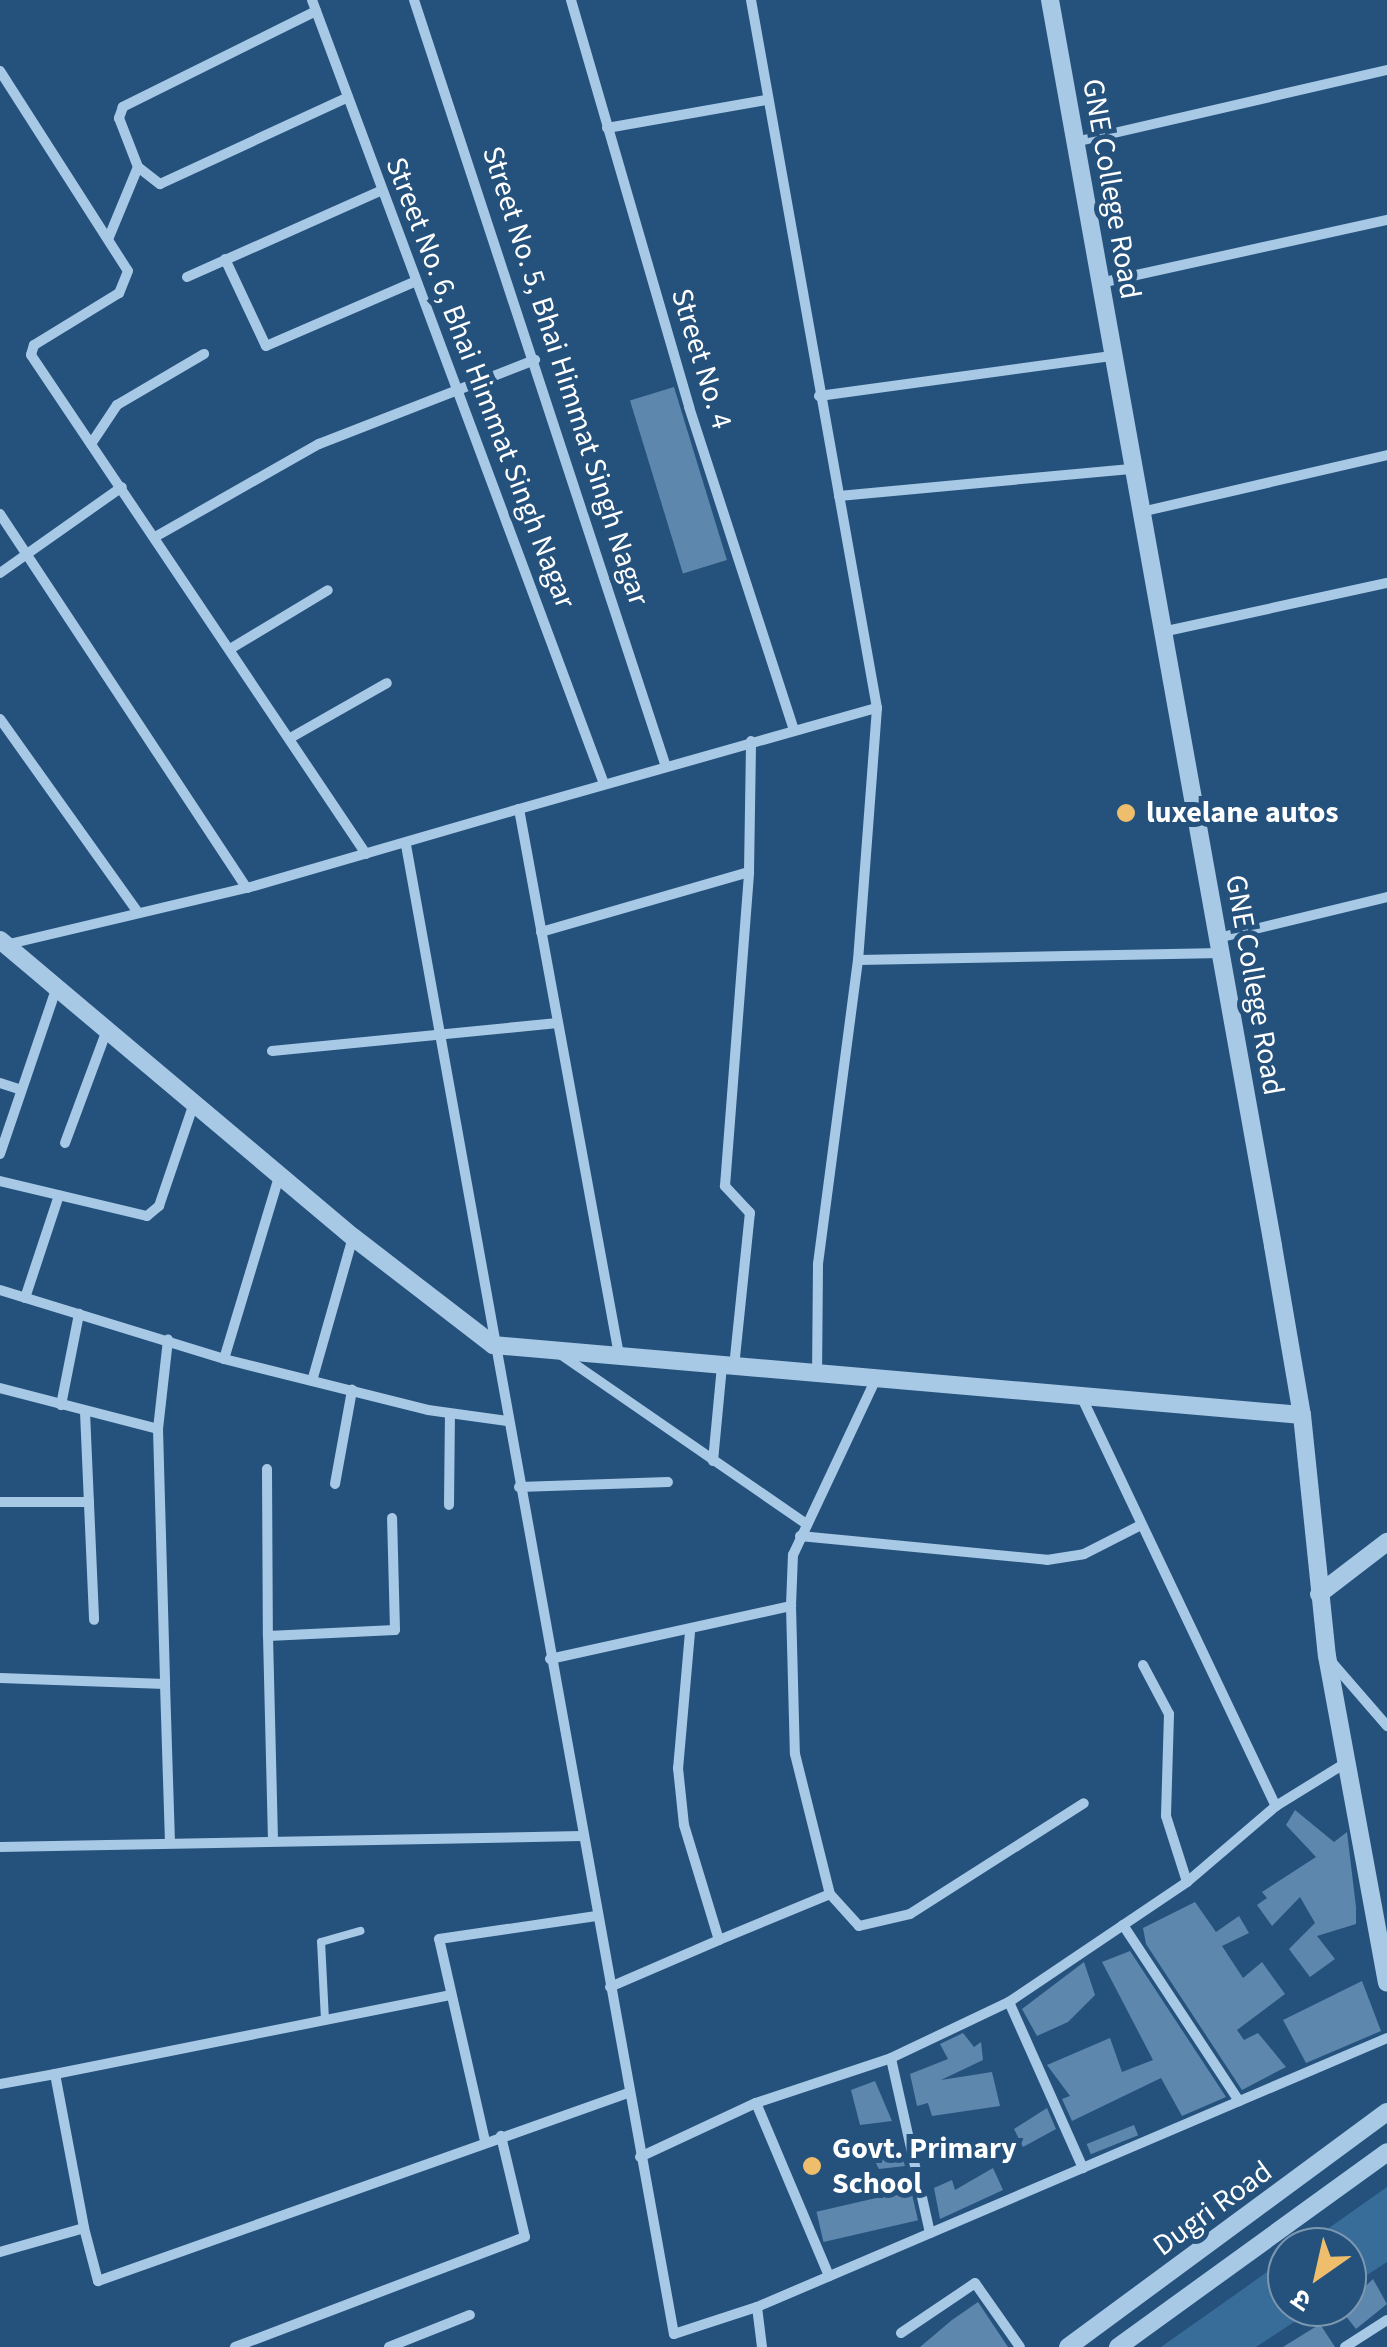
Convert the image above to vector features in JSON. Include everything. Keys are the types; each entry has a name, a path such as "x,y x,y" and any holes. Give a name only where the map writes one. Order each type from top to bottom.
{"street":[{"name":"Street No. 5, Bhai Himmat Singh Nagar","path":"414,0 536,360 666,768"},
{"name":"Street No. 4","path":"571,0 607,128 794,728"},
{"path":"750,0 877,708 858,960 818,1264 817,1373"},
{"name":"GNE College Road","path":"1050,0 1302,1416 1327,1656 1350,1761 1387,1983"},
{"path":"314,6 123,107 119,118 138,167 165,184 348,97"},
{"name":"Street No. 6, Bhai Himmat Singh Nagar","path":"314,6 378,192 458,387 604,784"},
{"path":"1075,142 1387,70"},
{"path":"0,71 108,238 128,282 32,349 91,444 292,737 366,854"},
{"path":"607,128 765,100"},
{"path":"108,238 138,167"},
{"path":"187,276 378,192"},
{"path":"1100,283 1387,220"},
{"path":"226,259 266,346 414,282"},
{"path":"91,444 117,405 204,354"},
{"path":"819,396 1112,356"},
{"path":"155,537 319,444 536,360"},
{"path":"1140,512 1387,455"},
{"path":"839,496 1131,468"},
{"path":"0,573 122,488"},
{"path":"0,514 247,888"},
{"path":"1162,632 1387,583"},
{"path":"230,650 328,590"},
{"path":"292,737 386,683"},
{"path":"2,943 247,888 406,845 794,728 877,708"},
{"path":"0,718 137,911"},
{"path":"713,1461 750,1213 725,1186 749,872 751,742"},
{"path":"518,809 619,1355"},
{"path":"406,845 674,2334 829,2276 1387,2038"},
{"path":"541,932 749,872"},
{"path":"858,960 1220,946 1387,898"},
{"path":"2,943 353,1237 493,1344 1302,1416"},
{"path":"0,1154 57,987"},
{"path":"272,1051 437,1030 558,1023"},
{"path":"65,1143 107,1030"},
{"path":"0,1083 22,1090"},
{"path":"0,1181 153,1213 194,1102"},
{"path":"224,1359 280,1174"},
{"path":"24,1298 59,1195"},
{"path":"312,1381 353,1237"},
{"path":"0,1290 224,1359 450,1415 507,1420"},
{"path":"61,1405 79,1314"},
{"path":"168,1340 158,1429 170,1841"},
{"path":"556,1351 806,1524"},
{"path":"876,1379 800,1536 791,1606 795,1754 830,1894 859,1926 882,1926 1084,1803"},
{"path":"0,1388 158,1429"},
{"path":"335,1484 352,1390"},
{"path":"1082,1398 1276,1806"},
{"path":"86,1412 94,1620"},
{"path":"448,1505 450,1415"},
{"path":"266,1470 273,1841"},
{"path":"519,1486 668,1482"},
{"path":"0,1502 90,1502"},
{"path":"268,1636 395,1630 392,1518"},
{"path":"800,1536 1047,1560 1084,1554 1140,1525"},
{"path":"1319,1594 1387,1542"},
{"path":"550,1659 690,1632 791,1606"},
{"path":"690,1632 678,1718 680,1787 719,1940"},
{"path":"1327,1656 1387,1726"},
{"path":"1144,1665 1168,1714 1166,1816 1187,1882"},
{"path":"0,1678 166,1684"},
{"path":"640,2156 756,2103 891,2058 1010,2002 1187,1882 1276,1806 1350,1761"},
{"path":"0,1847 582,1836"},
{"path":"610,1987 830,1894"},
{"path":"485,2141 446,1996 438,1946 444,1936 596,1916"},
{"path":"1124,1924 1240,2101"},
{"path":"0,2084 446,1996"},
{"path":"1010,2002 1083,2168"},
{"path":"891,2058 930,2232"},
{"path":"55,2074 98,2281 628,2092"},
{"path":"756,2103 829,2276"},
{"name":"Dugri Road","path":"1068,2347 1387,2112"},
{"path":"235,2347 525,2237 502,2136"},
{"name":"Dugri Road","path":"1118,2347 1387,2152"},
{"path":"0,2252 84,2228"},
{"path":"901,2332 975,2283 1020,2347"},
{"path":"756,2306 762,2347"},
{"path":"389,2347 470,2316"},
{"path":"1346,2347 1387,2320"},
{"path":"272,2333 278,2347"}],"lane":[{"path":"325,2020 322,1942 360,1931"}],"shaded area":[{"path":"1387,2187 1387,2262 1367,2275 1367,2227 1330,2227"},
{"path":"1267,2272 1267,2327 1286,2327 1256,2347 1161,2347"}],"building":[{"path":"674,387 727,560 683,574 630,400"},
{"path":"1295,1810 1334,1842 1347,1832 1356,1907 1356,1924 1317,1936 1335,1959 1310,1977 1289,1949 1315,1923 1300,1897 1272,1926 1257,1905 1267,1898 1262,1892 1316,1857 1286,1825"},
{"path":"1195,1902 1216,1932 1239,1916 1249,1933 1222,1946 1243,1978 1262,1962 1285,1994 1237,2030 1244,2040 1258,2033 1286,2067 1242,2090 1146,1944 1143,1928"},
{"path":"1130,1951 1226,2097 1182,2116 1161,2078 1072,2121 1062,2099 1070,2096 1047,2065 1110,2038 1122,2072 1153,2060 1102,1962"},
{"path":"1084,1962 1095,1995 1068,2022 1037,2036 1022,2009"},
{"path":"1362,1981 1381,2031 1306,2063 1283,2020"},
{"path":"963,2033 974,2047 981,2042 983,2060 941,2080 992,2072 1000,2106 932,2116 928,2103 917,2106 910,2074 948,2059 940,2044"},
{"path":"875,2081 892,2121 860,2125 851,2090"},
{"path":"1047,2108 1056,2129 1023,2147 1014,2129"},
{"path":"1134,2125 1138,2135 1091,2154 1087,2144"},
{"path":"898,2145 905,2166 879,2169 871,2154"},
{"path":"993,2168 1003,2190 940,2219 934,2188 952,2180 955,2190"},
{"path":"911,2190 918,2220 823,2242 816,2212"},
{"path":"1373,2279 1387,2304 1367,2320 1367,2285"},
{"path":"978,2302 1008,2347 920,2347 952,2320"},
{"path":"1315,2327 1322,2327 1335,2347 1283,2347"}],"place":[{"name":"luxelane autos","path":"1126,813"},
{"name":"Govt. Primary School","path":"812,2166"}]}
